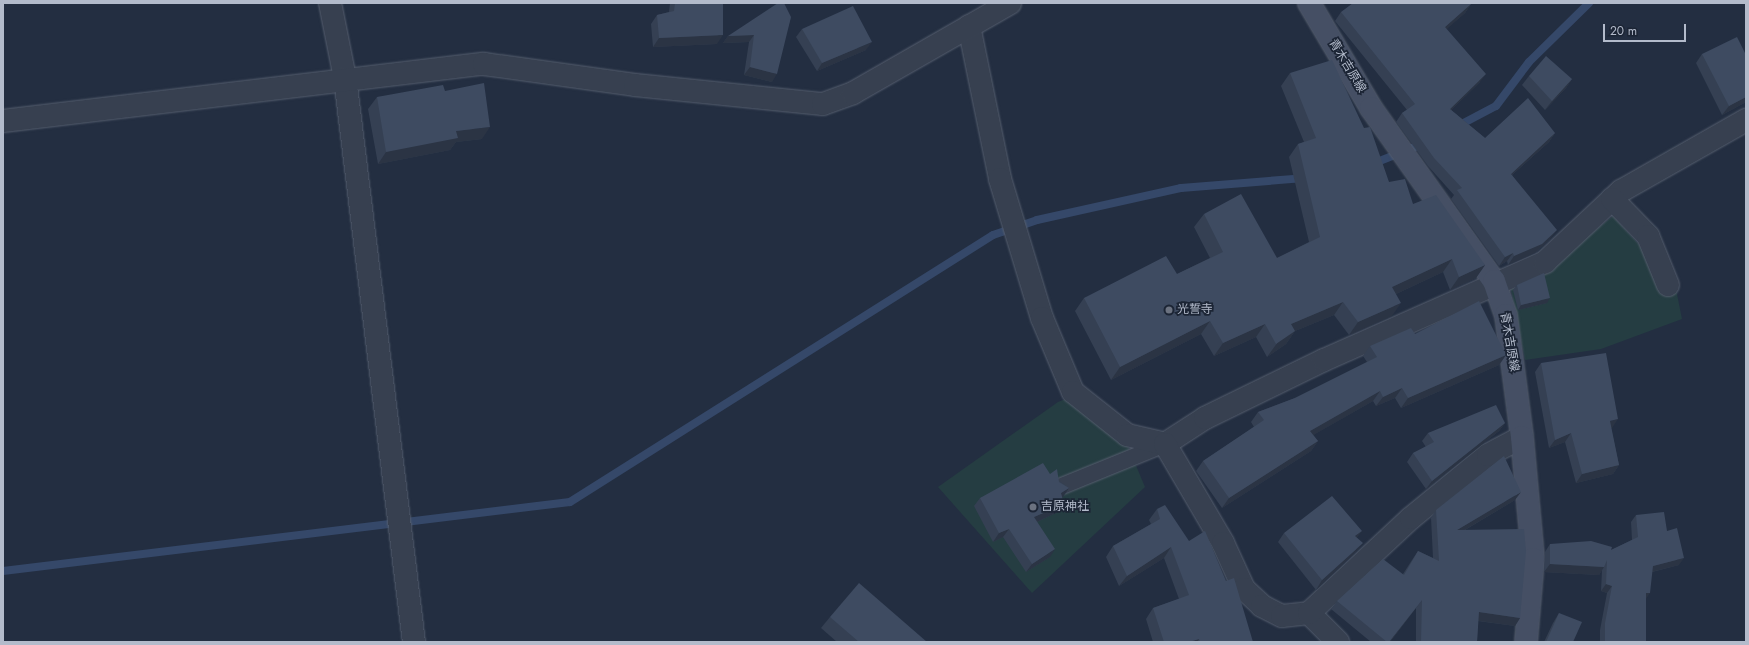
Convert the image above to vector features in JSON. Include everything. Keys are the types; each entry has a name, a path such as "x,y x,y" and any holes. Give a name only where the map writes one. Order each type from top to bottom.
{"main road":[{"name":"青木吉原線","path":"1309,3 1371,108 1494,282 1506,315 1522,437 1533,559 1526,642"}],"street":[{"path":"330,3 345,78 414,642"},
{"path":"3,121 345,78 484,64 635,85 823,104 853,93 1010,3"},
{"path":"969,26 1000,179 1042,318 1073,392 1127,435 1165,444 1223,542 1244,589 1262,606 1282,616 1309,613 1417,513 1488,455 1522,437"},
{"path":"1165,444 1205,418 1494,282 1545,262 1612,199 1746,120"},
{"path":"1612,199 1648,236 1668,285"},
{"path":"1309,613 1338,642"}],"lane":[{"path":"1062,486 1165,444"}],"green space":[{"path":"1613,216 1675,284 1682,319 1601,349 1525,360 1510,285 1574,247"},
{"path":"1068,398 1127,444 1145,487 1032,593 938,487 1058,402"}],"building":[{"path":"675,3 723,3 723,35 659,38 657,15 674,11"},
{"path":"778,3 784,3 791,17 777,74 750,67 754,35 728,36"},
{"path":"1353,3 1471,4 1445,27 1486,74 1450,109 1485,138 1528,98 1555,133 1511,174 1557,230 1542,244 1514,256 1513,253 1505,257 1457,190 1462,188 1434,158 1402,113 1415,104 1341,12"},
{"path":"853,6 872,42 822,63 802,29"},
{"path":"1737,37 1746,55 1746,97 1729,106 1702,54"},
{"path":"1546,56 1572,79 1552,101 1529,76"},
{"path":"1332,60 1364,128 1370,127 1389,182 1405,179 1413,204 1436,195 1485,265 1459,277 1452,259 1392,287 1401,303 1358,322 1343,302 1291,324 1295,331 1276,344 1265,324 1223,343 1210,321 1120,367 1084,298 1166,256 1177,274 1223,252 1204,214 1241,194 1277,258 1320,237 1298,144 1316,138 1290,73"},
{"path":"484,83 490,127 456,131 458,138 386,152 377,97 443,85 445,91"},
{"path":"1544,273 1550,298 1521,305 1517,285"},
{"path":"1479,301 1506,355 1408,398 1402,388 1383,397 1380,391 1310,431 1318,441 1229,498 1203,461 1264,420 1258,412 1295,398 1377,357 1370,346 1411,328 1415,334"},
{"path":"1606,353 1618,419 1610,421 1619,465 1582,474 1571,433 1555,440 1541,363"},
{"path":"1496,405 1505,423 1432,481 1413,453 1434,442 1428,433"},
{"path":"1504,456 1521,492 1457,530 1524,529 1526,551 1520,618 1479,612 1477,642 1421,642 1422,600 1389,642 1387,642 1337,601 1383,559 1404,575 1418,551 1439,561 1436,510"},
{"path":"1043,463 1050,474 1057,469 1059,482 1069,488 1061,493 1064,504 1034,517 1055,549 1032,564 1009,529 999,533 980,498"},
{"path":"1332,496 1362,531 1355,536 1363,543 1322,580 1284,533"},
{"path":"1165,505 1189,541 1205,531 1226,581 1234,578 1253,642 1200,642 1199,639 1189,642 1164,642 1153,608 1189,595 1171,547 1127,576 1113,546 1160,519 1157,509"},
{"path":"1664,512 1667,531 1677,528 1684,558 1653,566 1650,593 1646,593 1646,642 1605,642 1605,623 1612,586 1606,584 1607,560 1604,567 1550,564 1550,544 1591,541 1612,547 1611,550 1638,537 1636,515"},
{"path":"859,583 927,642 859,642 830,617"},
{"path":"1559,613 1582,622 1573,642 1546,642"}],"waterway":[{"path":"1456,127 1496,106 1529,62 1589,3"},
{"path":"1372,164 1425,143"},
{"path":"3,571 570,502 993,235 1037,220 1181,188 1304,178"}],"place":[{"name":"光誓寺","path":"1169,310"},
{"name":"吉原神社","path":"1033,507"}]}
